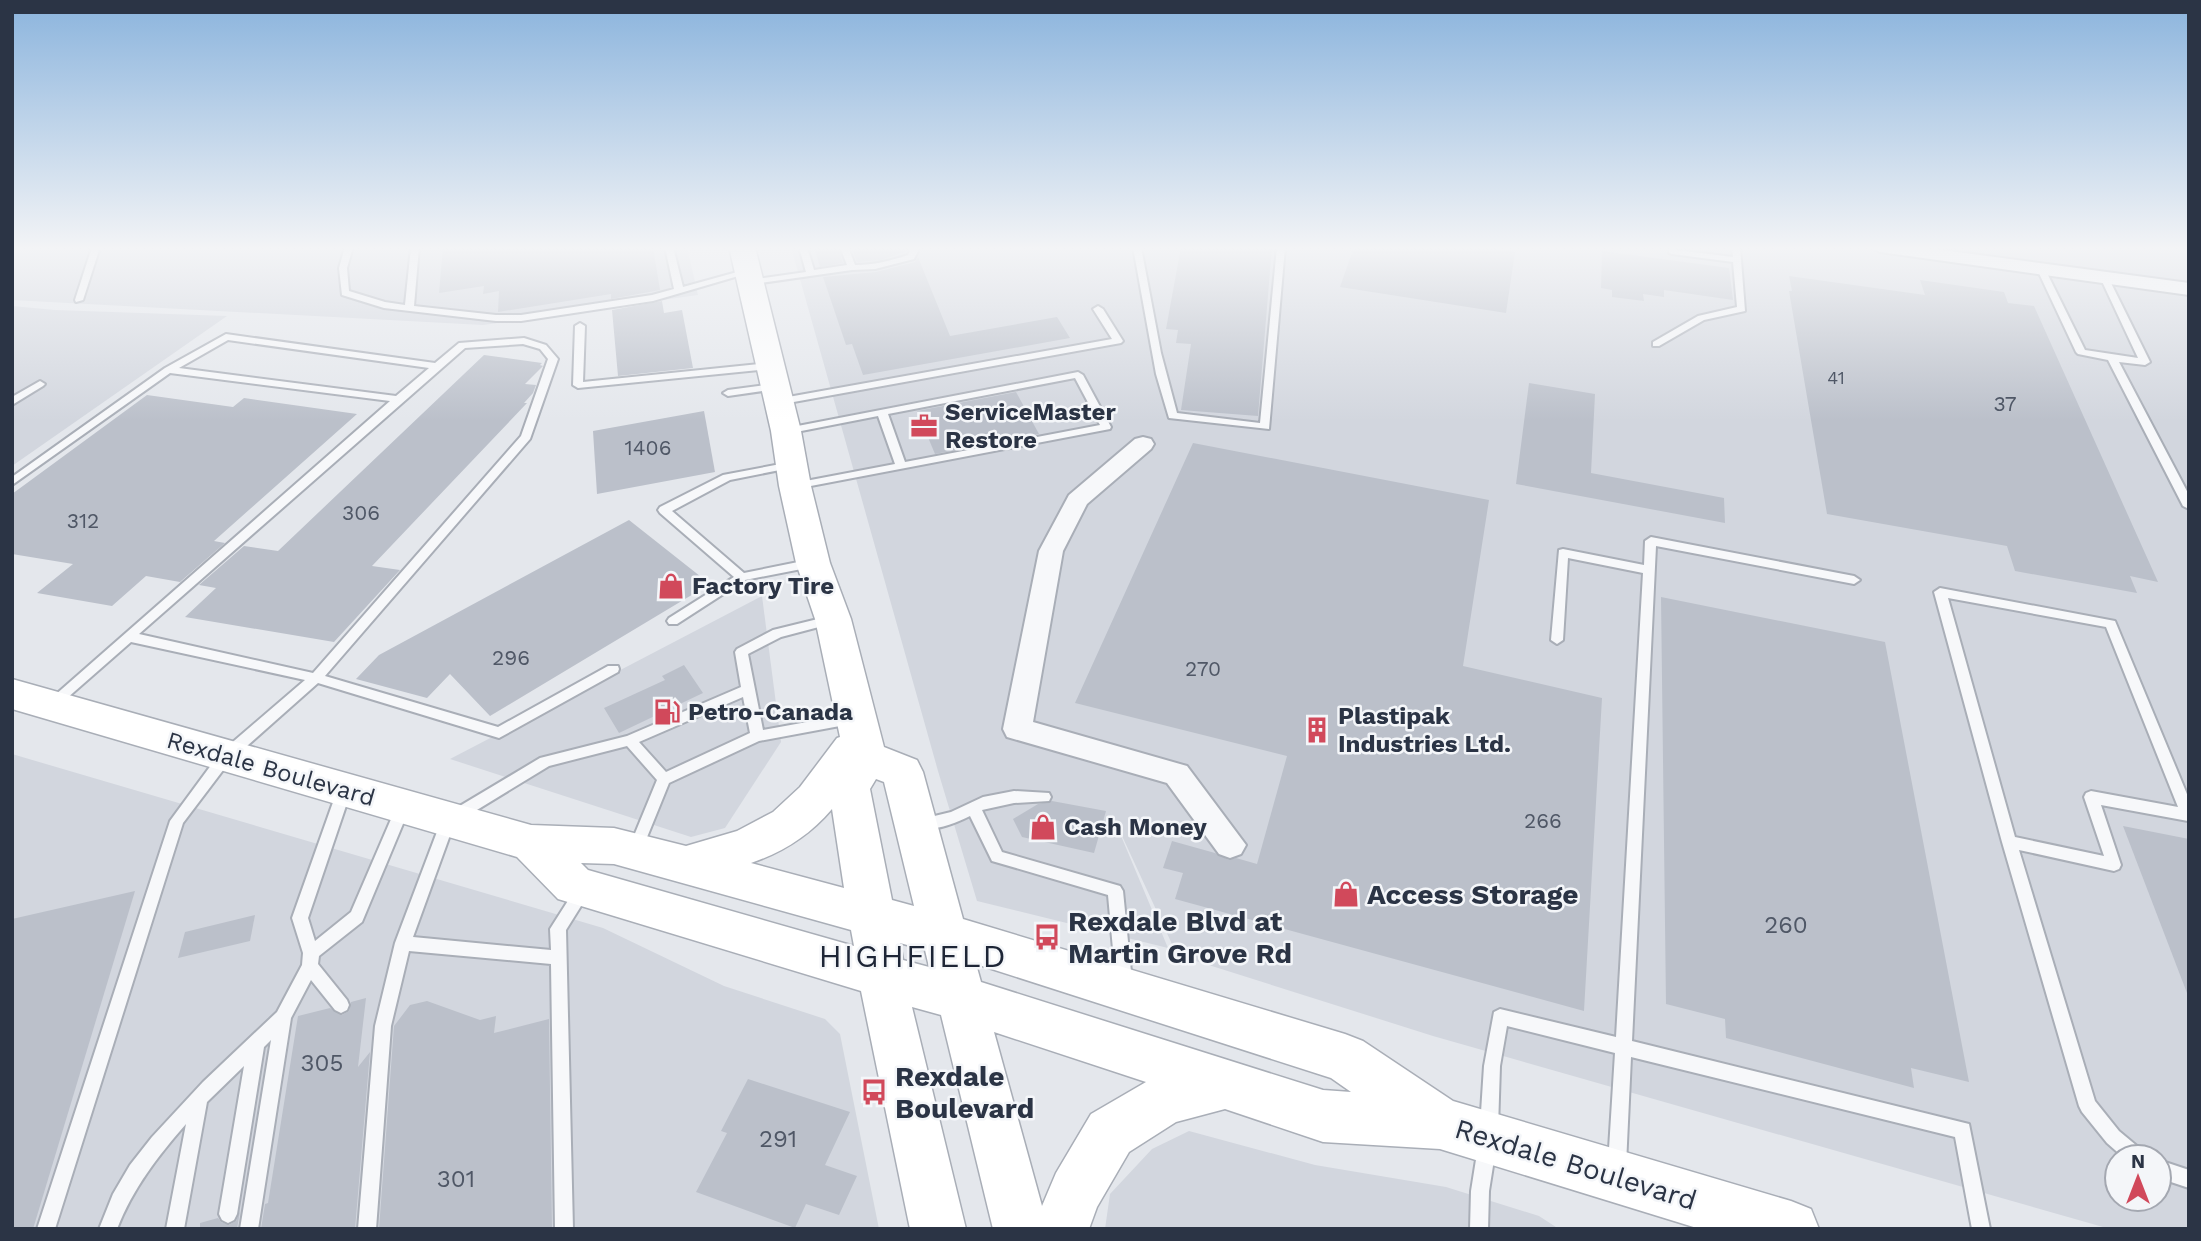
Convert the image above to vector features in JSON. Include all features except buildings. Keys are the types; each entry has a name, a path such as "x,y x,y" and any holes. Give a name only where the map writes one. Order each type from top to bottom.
{"main road":[{"path":"756,305 813,563 833,619 860,737 849,788 893,1035 938,1229"},
{"name":"Rexdale Boulevard","path":"31,700 531,843 614,846 943,933 1345,1058 1465,1130"},
{"path":"860,737 902,772 1021,1229"},
{"path":"686,865 742,847 787,826 821,793 860,737"},
{"name":"Rexdale Boulevard","path":"531,843 574,885 960,998 1323,1116 1465,1130 1791,1229"},
{"path":"1061,1229 1075,1192 1110,1133 1166,1100 1224,1084"}],"street":[{"path":"1143,444 1077,500 1051,551 1017,729 1177,774 1230,845"}],"lane":[{"path":"384,305 496,318 521,318 607,305"},
{"path":"1150,305 1159,376 1173,416 1265,426 1276,305"},
{"path":"1656,344 1701,318 1742,309 1742,305"},
{"path":"2058,305 2081,352 2145,362 2117,305"},
{"path":"580,326 578,385 776,396 1118,341 1098,309"},
{"path":"12,482 168,370 226,337 438,366"},
{"path":"31,700 130,637 462,345 524,341 543,346 553,359 526,437 316,678 225,757 177,821 46,1229"},
{"path":"2112,358 2189,506"},
{"path":"168,370 398,399"},
{"path":"728,393 776,396 882,412 1078,375 1106,427 901,467 793,476 727,477 664,510 742,577"},
{"path":"12,402 40,384"},
{"path":"882,412 901,467"},
{"path":"1616,1176 1651,541 1854,580"},
{"path":"1557,640 1563,552 1649,570"},
{"path":"673,621 742,577 813,563"},
{"path":"2009,842 2114,865 2091,797 2188,815 2111,624 1940,592 2009,842 2088,1106 2120,1143"},
{"path":"757,736 741,652 777,633 833,619"},
{"path":"130,637 316,678 499,733 612,669"},
{"path":"367,1229 383,1026 403,943 447,820 545,762 630,740 749,689"},
{"path":"635,852 664,779 757,736 860,737"},
{"path":"630,740 664,779"},
{"path":"341,1005 310,959 300,918 344,790"},
{"path":"916,825 954,817 973,807 1014,797 1044,797"},
{"path":"249,1229 283,1017 310,959 358,916 403,807"},
{"path":"973,807 997,857 1115,891 1125,991"},
{"path":"564,1229 558,929 585,888"},
{"path":"403,943 560,958"},
{"path":"108,1229 125,1185 172,1128 283,1017"},
{"path":"1479,1229 1480,1191 1465,1130 1492,1066 1500,1017 1963,1130 1980,1229"},
{"path":"228,1214 256,1044"},
{"path":"174,1229 199,1100"}],"shaded area":[{"path":"105,305 627,305 483,325"},
{"path":"807,305 2189,305 2189,1229 2110,1229 1433,1036 1177,955 1111,812 1168,948 977,901"},
{"path":"12,306 55,310 227,316 12,466"},
{"path":"762,596 781,742 725,828 691,837 450,759"},
{"path":"12,754 603,928 724,986 825,1019 840,1034 879,1229 12,1229"},
{"path":"1189,1131 1315,1165 1446,1187 1539,1216 1559,1229 1105,1229 1110,1194 1152,1149"}],"place":[{"name":"ServiceMaster Restore","path":"924,426"},
{"name":"Factory Tire","path":"671,586"},
{"name":"Petro-Canada","path":"667,712"},
{"name":"Plastipak Industries Ltd.","path":"1317,730"},
{"name":"Cash Money","path":"1043,827"},
{"name":"Access Storage","path":"1346,894"},
{"name":"Rexdale Blvd at Martin Grove Rd","path":"1047,937"},
{"name":"Rexdale Boulevard","path":"874,1092"}],"district":[{"name":"HIGHFIELD","path":"913,956"}]}
